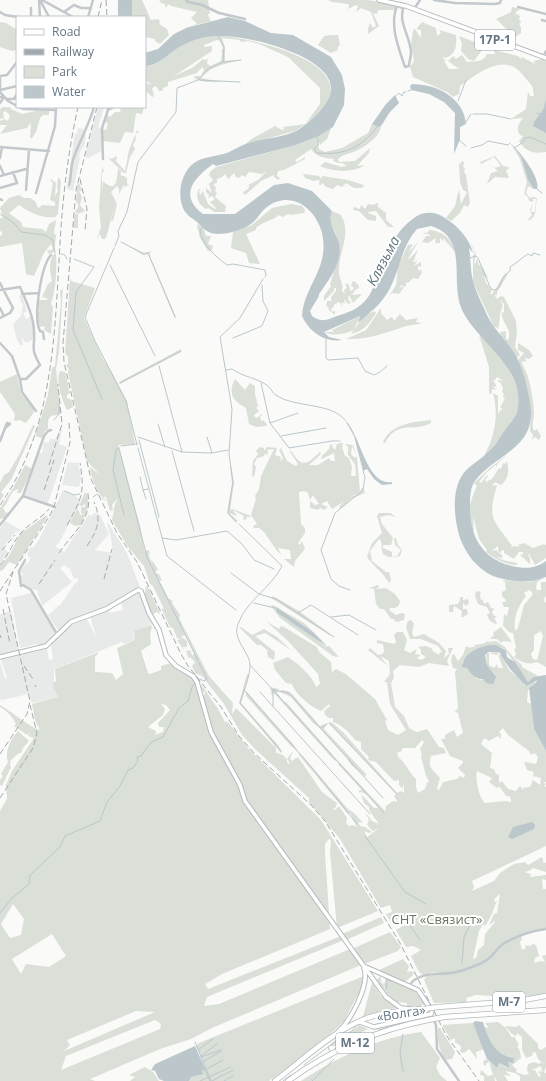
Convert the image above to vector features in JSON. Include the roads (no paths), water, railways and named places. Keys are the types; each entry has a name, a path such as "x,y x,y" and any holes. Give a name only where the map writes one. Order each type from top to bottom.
{"highway":[{"name":"«Волга»","path":"275,1081 333,1037 363,1020 390,1012 512,1001 546,996"},
{"name":"М-12","path":"290,1081 320,1060 349,1045 384,1031 444,1018 546,1011"}],"main road":[{"name":"17Р-1","path":"379,0 414,10 544,58"},
{"path":"0,657 42,648 58,636 71,622 106,609 138,590 141,591 149,613 159,630 166,655 176,666 195,678 199,686 211,732 240,785 245,801 386,996 402,1008 422,1009"},
{"path":"333,1037 360,1022 374,1027 430,1012 422,994 362,963"},
{"path":"294,1067 346,1023 365,983 366,974 362,963"},
{"path":"376,984 377,976 383,974"},
{"path":"370,1026 368,1021 370,1018 390,1012"},
{"path":"363,1020 370,1026"}],"street":[{"path":"40,0 71,16"},
{"path":"40,0 40,16"},
{"path":"40,0 48,16"},
{"path":"88,16 93,0"},
{"path":"186,0 188,2 202,5 218,13 245,19"},
{"path":"414,10 418,0"},
{"path":"434,0 455,3 476,1 498,4 501,0"},
{"path":"64,12 74,5 81,8 90,8"},
{"path":"397,6 404,7 402,22 411,53 409,66 405,67 394,19 397,6"},
{"path":"518,7 544,14"},
{"path":"31,8 31,16"},
{"path":"0,12 5,15 16,17"},
{"path":"542,20 546,21"},
{"path":"544,58 546,51"},
{"path":"16,63 7,75 0,77 0,90 5,98 16,106"},
{"path":"0,90 16,86"},
{"path":"0,97 14,98 16,95"},
{"path":"0,103 5,98"},
{"path":"28,108 56,109 57,117 49,151 36,193"},
{"path":"69,185 73,175 74,158 88,127 94,108"},
{"path":"103,160 102,128 108,108"},
{"path":"0,158 1,147 49,151"},
{"path":"26,190 26,169 29,150"},
{"path":"0,166 4,174"},
{"path":"0,176 26,169"},
{"path":"0,188 17,183 13,172"},
{"path":"44,339 43,332 40,331 38,326 36,312 39,293 51,255"},
{"path":"0,283 13,308 10,313 0,318"},
{"path":"2,289 19,287 32,319 34,333 32,349 40,365 24,380 20,379"},
{"path":"22,294 39,293"},
{"path":"0,308 4,316"},
{"path":"0,343 12,356 20,379 22,392 36,411"},
{"path":"0,441 5,428 10,425 7,423"},
{"path":"0,525 23,496 44,436 51,430"},
{"path":"23,496 55,507"},
{"path":"25,560 19,571 21,586 23,585 31,590 58,636"},
{"path":"409,986 412,981 420,976 455,973 486,961 505,943 528,933 546,929"},
{"path":"430,1012 436,1026 437,1049 459,1081"}],"water":[{"path":"118,0 132,0 132,16 118,16"},
{"path":"228,17 245,21 271,33 293,35 331,57 342,75 345,89 344,105 333,127 319,136 296,145 216,166 213,164 195,181 190,194 191,200 195,207 203,214 235,214 274,185 288,183 312,191 332,211 331,223 339,243 339,257 334,270 310,311 312,316 319,320 327,320 348,312 364,302 372,291 378,273 395,239 406,224 420,214 435,213 442,216 450,221 466,237 473,253 469,248 474,285 488,317 513,351 522,369 528,390 531,411 530,424 526,434 519,443 483,472 473,483 470,499 470,516 472,526 479,544 492,558 501,563 521,568 534,567 546,561 546,577 533,581 520,581 506,580 493,576 477,565 465,550 460,538 455,514 455,497 459,481 466,471 492,449 513,419 518,407 518,392 514,379 507,367 469,322 462,310 457,286 455,250 450,240 443,232 431,226 417,229 407,243 389,290 371,312 358,323 360,316 324,332 329,337 342,340 329,340 313,331 302,316 307,295 320,267 324,246 319,224 308,209 293,201 285,200 276,202 267,207 247,227 231,232 215,234 203,228 184,210 181,202 180,190 186,172 197,161 227,153 240,146 255,141 285,135 296,131 306,124 320,111 330,96 331,90 328,77 318,66 289,51 265,43 228,36 213,36 195,40 178,48 156,63 146,66 146,53 158,49 174,34 186,28"},
{"path":"412,84 440,90 448,94 460,107 466,124 460,127 460,139 454,154 455,113 444,102 429,94 411,90 410,86"},
{"path":"395,95 399,103 390,112 381,126 378,127 372,124 386,104"},
{"path":"546,100 546,133 533,126 534,122 543,110"},
{"path":"510,143 524,158 533,171 536,178 537,189 534,189 528,180 521,157"},
{"path":"345,420 351,427 370,468 376,476 383,481 392,482 392,484 382,485 374,479 367,469 363,471 354,436"},
{"path":"276,607 313,632 328,647 282,616 277,612"},
{"path":"496,645 506,651 507,657 515,662 528,682 534,677 546,675 546,751 534,729 529,688 538,680 526,686 510,669 499,652 488,652 485,655 487,665 496,677 493,684 486,683 483,679 474,676 467,668 462,667 465,658 468,655 480,648"},
{"path":"532,822 535,825 534,829 512,839 508,837 513,827"},
{"path":"475,1021 483,1022 487,1035 497,1050 508,1057 515,1058 513,1060 514,1063 508,1062 509,1068 499,1063 497,1068 487,1059 473,1023"},
{"path":"195,1046 206,1071 202,1069 203,1074 191,1077 189,1081 164,1081 159,1079 155,1071 151,1070 155,1064"}],"waterway":[{"path":"115,246 119,236 118,231 127,212 138,162 176,112 177,88 198,80 208,69 223,62 224,47 218,36"},
{"path":"223,62 241,60"},
{"path":"199,80 240,82"},
{"path":"458,101 466,80"},
{"path":"396,96 399,93 402,96 404,92 406,92"},
{"path":"466,122 471,114"},
{"path":"473,114 487,114 511,119"},
{"path":"317,137 319,144 314,149 317,153 336,153 351,149 358,145 371,135 377,127"},
{"path":"514,148 522,143 525,138 530,137 546,144"},
{"path":"459,140 466,146"},
{"path":"471,148 482,145 488,141 508,145 510,143"},
{"path":"537,189 542,193"},
{"path":"0,214 14,223 21,232 45,235 53,240 55,253"},
{"path":"203,227 200,230 203,241 222,262 227,265 233,264 265,270 265,277"},
{"path":"121,242 144,254 148,253 175,317"},
{"path":"114,248 85,317 95,341 126,401 137,445"},
{"path":"470,258 476,256 478,258 490,287 493,290 496,290 499,288 505,275 510,271 510,267 528,254 532,256 533,253 540,255"},
{"path":"61,254 65,255 67,259"},
{"path":"74,259 94,267 76,292 73,330 102,399"},
{"path":"110,265 155,356"},
{"path":"236,522 228,513 233,482 229,454 232,409 220,337 240,318 263,279"},
{"path":"233,338 262,326 268,311 263,301 262,285"},
{"path":"326,339 326,358 328,360 358,358 365,371 374,375 387,366"},
{"path":"120,383 181,351"},
{"path":"159,366 182,452"},
{"path":"226,370 232,369 260,381 269,387 275,394 284,399 331,410 339,414 345,420"},
{"path":"261,383 270,423 298,413"},
{"path":"54,420 59,414 59,406"},
{"path":"270,423 289,448 340,441"},
{"path":"158,424 165,447"},
{"path":"281,436 326,428"},
{"path":"138,437 182,452 212,453 207,437"},
{"path":"139,440 159,517"},
{"path":"121,446 137,444"},
{"path":"119,447 116,450 113,470 124,515"},
{"path":"119,448 147,557 207,679 204,681 200,679"},
{"path":"138,448 167,556 236,610"},
{"path":"212,453 228,450"},
{"path":"172,451 194,531"},
{"path":"350,590 339,586 331,579 321,550 335,513 363,490 365,477 363,471"},
{"path":"140,477 143,490"},
{"path":"146,499 143,490 148,489"},
{"path":"65,491 74,495 80,494"},
{"path":"93,497 98,494"},
{"path":"239,524 282,566 272,581 247,608 238,624 237,629 237,635 250,664 248,678 240,703 281,751"},
{"path":"162,538 176,540 227,531 242,544 254,560 274,569"},
{"path":"231,573 259,594 276,599 334,637"},
{"path":"254,603 275,608"},
{"path":"298,613 311,605 358,635"},
{"path":"331,617 349,615 376,630"},
{"path":"250,665 273,690 273,706"},
{"path":"0,913 12,898 29,884 30,875 60,847 65,836 100,821 107,802 120,786 128,770 133,768 138,761 137,757 141,756 151,742 163,737 179,708 188,701 192,687 196,682"},
{"path":"244,690 313,769 357,824"},
{"path":"273,690 384,813"},
{"path":"273,690 289,693 383,798"},
{"path":"260,692 370,814"},
{"path":"329,723 397,794"},
{"path":"321,728 327,724"},
{"path":"365,836 405,892 426,904"},
{"path":"405,918 420,940"},
{"path":"462,963 464,937 473,919"},
{"path":"385,990 387,987 386,980 392,981"},
{"path":"379,1030 425,1018"},
{"path":"330,1052 328,1047 353,1030 356,1026"},
{"path":"403,1034 400,1053 403,1071"},
{"path":"198,1050 214,1038"},
{"path":"195,1042 211,1081"},
{"path":"201,1056 218,1043"},
{"path":"304,1065 328,1047"},
{"path":"201,1057 221,1050"},
{"path":"203,1062 221,1051"},
{"path":"312,1081 334,1059"},
{"path":"207,1069 223,1060"},
{"path":"200,1081 231,1067"},
{"path":"212,1081 233,1070"},
{"path":"206,1072 210,1081"},
{"path":"283,1081 291,1075"},
{"path":"224,1081 233,1076"}],"railway":[{"path":"98,16 102,0"},
{"path":"106,0 107,16"},
{"path":"0,505 20,472 34,438 44,402 55,327 65,188 70,148 78,108"},
{"path":"97,108 76,190 63,343 64,362 91,479 117,533 137,562 188,666 221,707 239,736 254,753 311,805 325,821 400,943 446,1035 479,1081"},
{"path":"80,179 87,209 85,231"},
{"path":"49,465 62,424 58,384"},
{"path":"0,591 49,517 54,507 70,442 69,422"},
{"path":"44,490 54,460"},
{"path":"67,525 81,495 82,481 80,463"},
{"path":"59,553 85,517 89,500 87,490"},
{"path":"87,546 96,530 98,520 98,514 94,502"},
{"path":"0,565 21,533 49,509"},
{"path":"2,550 15,535"},
{"path":"104,579 112,549"},
{"path":"39,584 55,560"},
{"path":"0,754 27,714 30,701 6,594 13,572"},
{"path":"3,609 10,644"},
{"path":"24,666 33,679"},
{"path":"0,798 33,748 37,733 30,705"}],"water label":[{"name":"Клязьма","path":"383,261"}],"park label":[{"name":"СНТ «Связист»","path":"437,919"}]}
